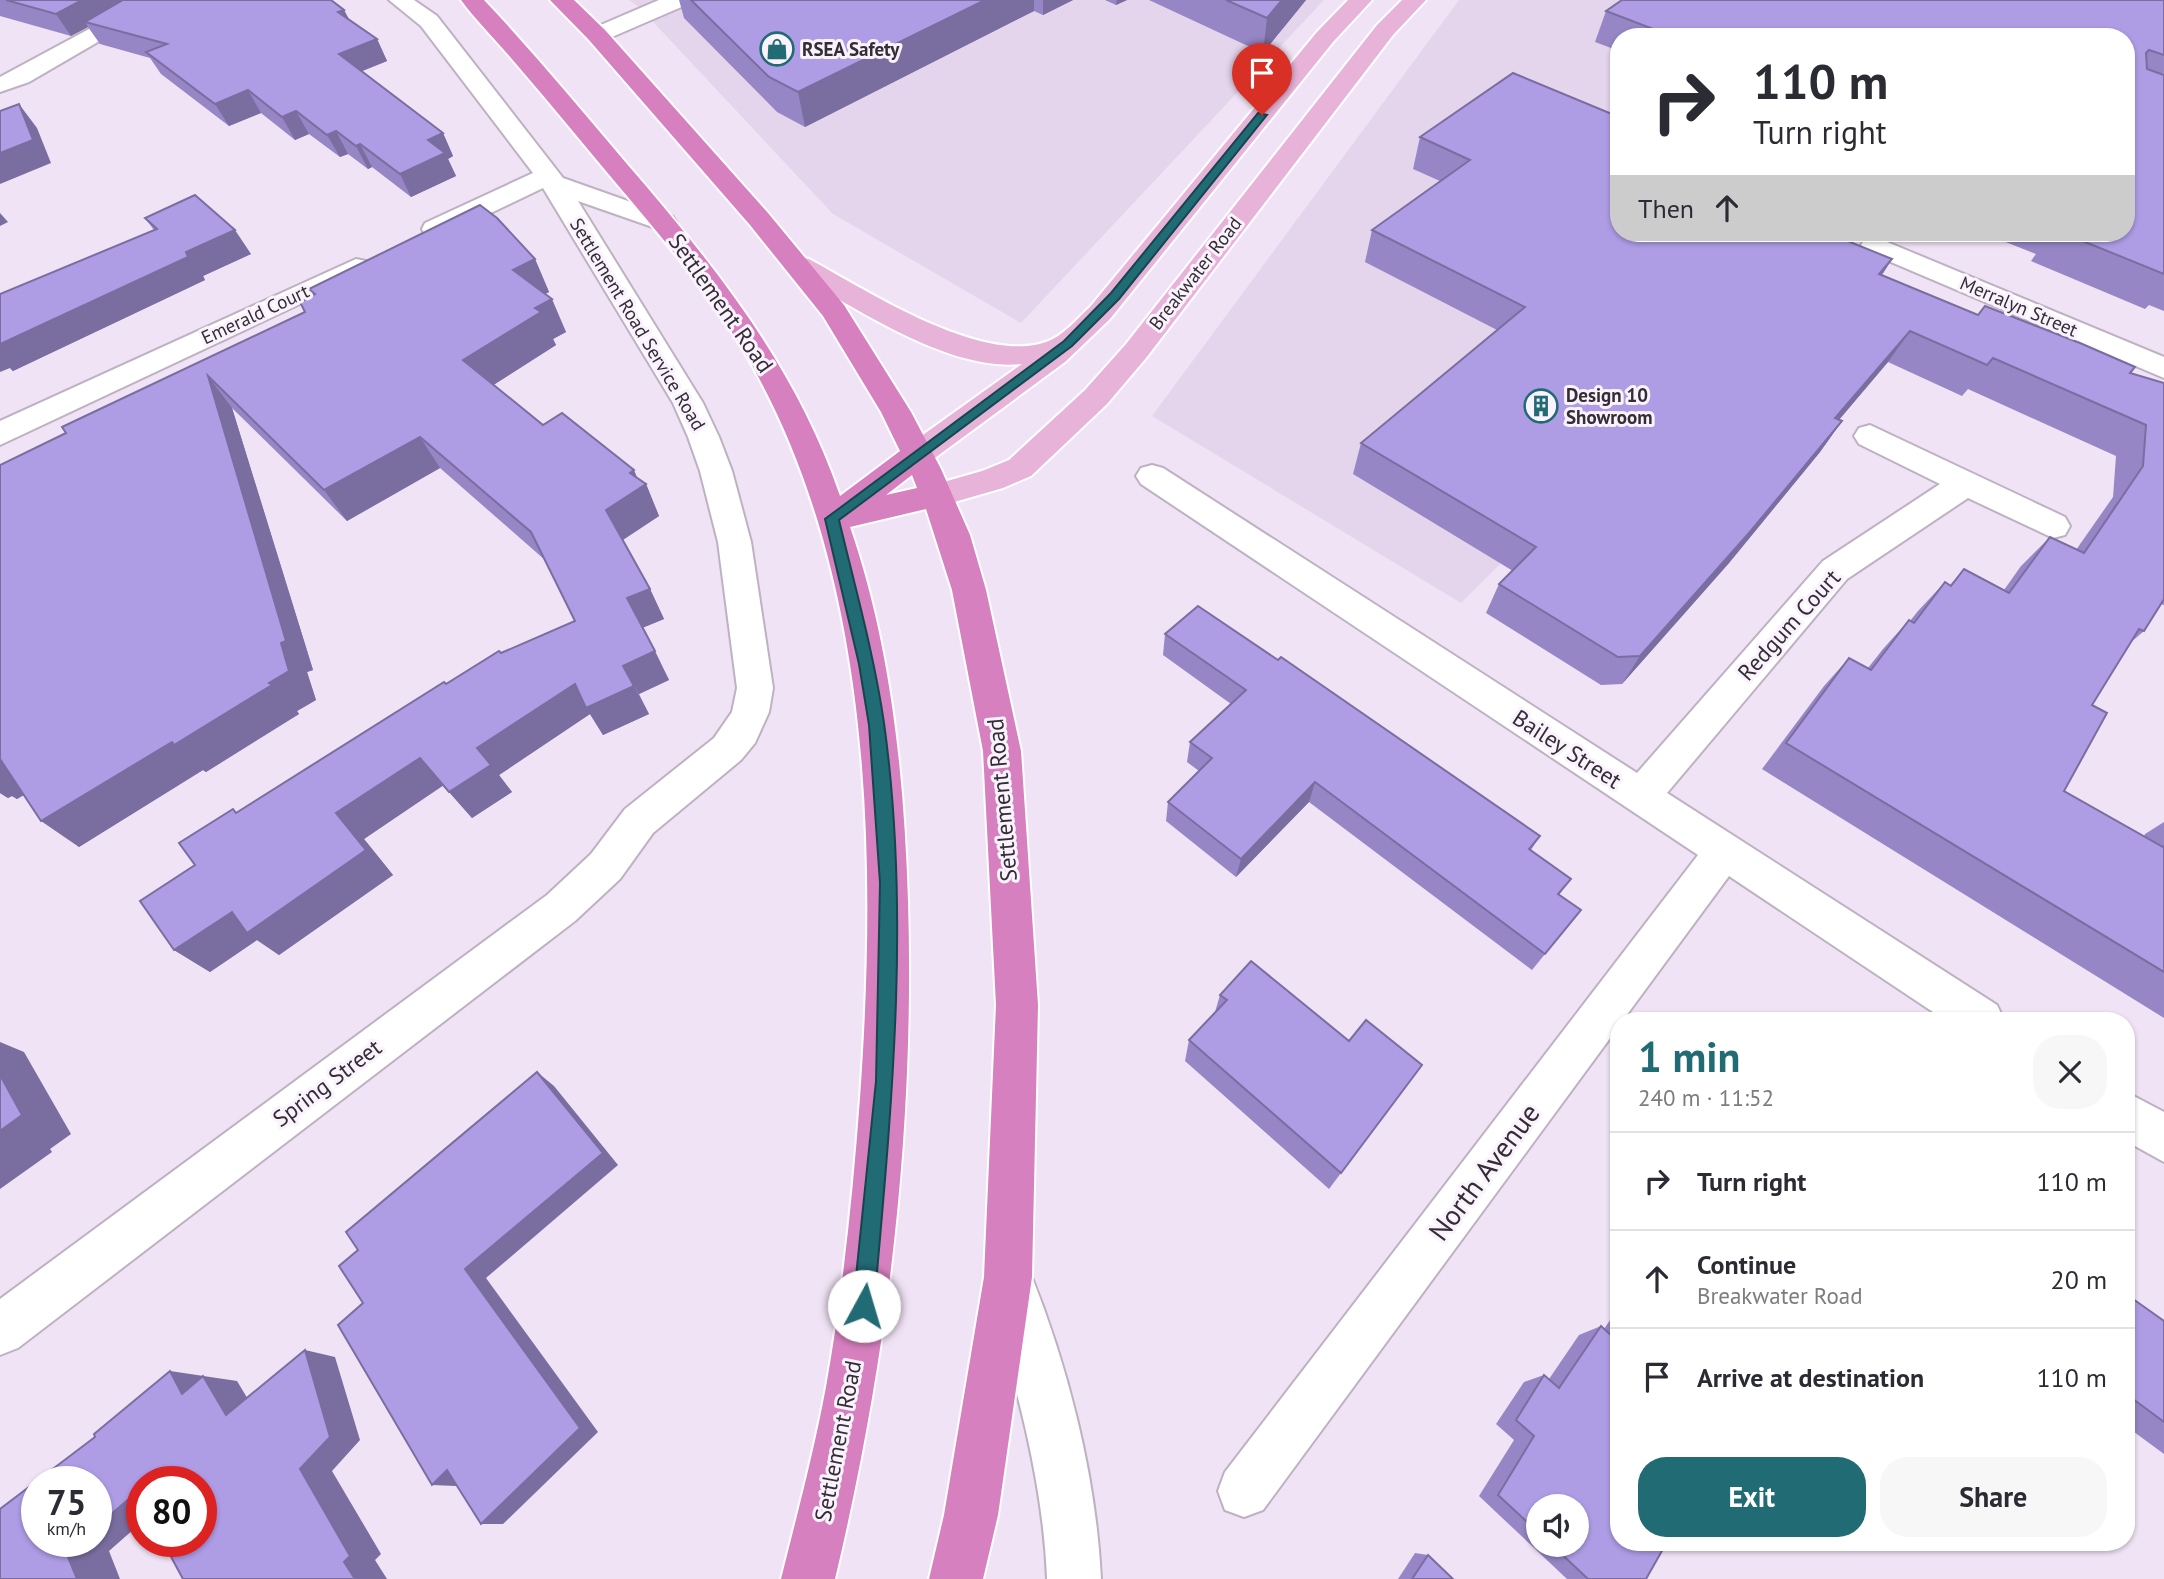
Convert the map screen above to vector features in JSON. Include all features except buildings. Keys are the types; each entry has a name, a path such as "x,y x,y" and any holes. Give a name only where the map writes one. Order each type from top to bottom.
{"highway":[{"name":"Settlement Road","path":"472,0 664,223 723,299 772,376 813,464 832,519 866,664 876,725 888,883 887,1010 878,1170 864,1306 845,1419 808,1579"},
{"name":"Settlement Road","path":"561,0 597,35 799,265 861,353 918,455 937,495 970,590 1002,751 1017,1005 1008,1277 971,1515 956,1579"},
{"path":"832,519 918,455"},
{"path":"832,519 937,495"}],"main road":[{"path":"918,455 1068,344 1115,296 1325,37 1361,0"},
{"name":"Breakwater Road","path":"937,495 1015,471 1072,421 1136,351 1385,30 1415,0"},
{"path":"1230,154 1276,168"},
{"path":"799,265 927,331 978,351 1011,355 1068,344"}],"street":[{"path":"0,85 21,77 159,0"},
{"name":"Settlement Road Service Road","path":"400,0 429,21 551,180 688,403 715,459 728,502 755,688 753,712 737,740 718,759 639,821"},
{"path":"597,35 678,0"},
{"path":"551,180 664,223"},
{"name":"Emerald Court","path":"0,434 398,246 551,180"},
{"name":"Merralyn Street","path":"1875,245 2164,368"},
{"path":"1870,436 2053,526"},
{"name":"Bailey Street","path":"1153,476 1970,1012"},
{"name":"Redgum Court","path":"1640,797 1835,570 1966,483"},
{"name":"Spring Street","path":"0,1330 561,908 610,861 639,821"},
{"name":"North Avenue","path":"1244,1491 1724,852"},
{"path":"2135,1120 2164,1139"},
{"name":"Settlement Road","path":"1008,1277 1060,1455 1069,1500 1074,1579"}],"shaded area":[{"path":"629,0 1324,0 1021,323 833,214 640,8"},
{"path":"1459,0 2164,0 2135,28 1610,28 1610,242 1823,242 1461,603 1152,416"}],"place":[{"name":"RSEA Safety","path":"777,49"},
{"name":"Design 10 Showroom","path":"1541,406"}],"route":[{"path":"864,1306 885,1081 888,883 885,804 866,664 832,519 1068,344 1115,296 1262,115"}]}
